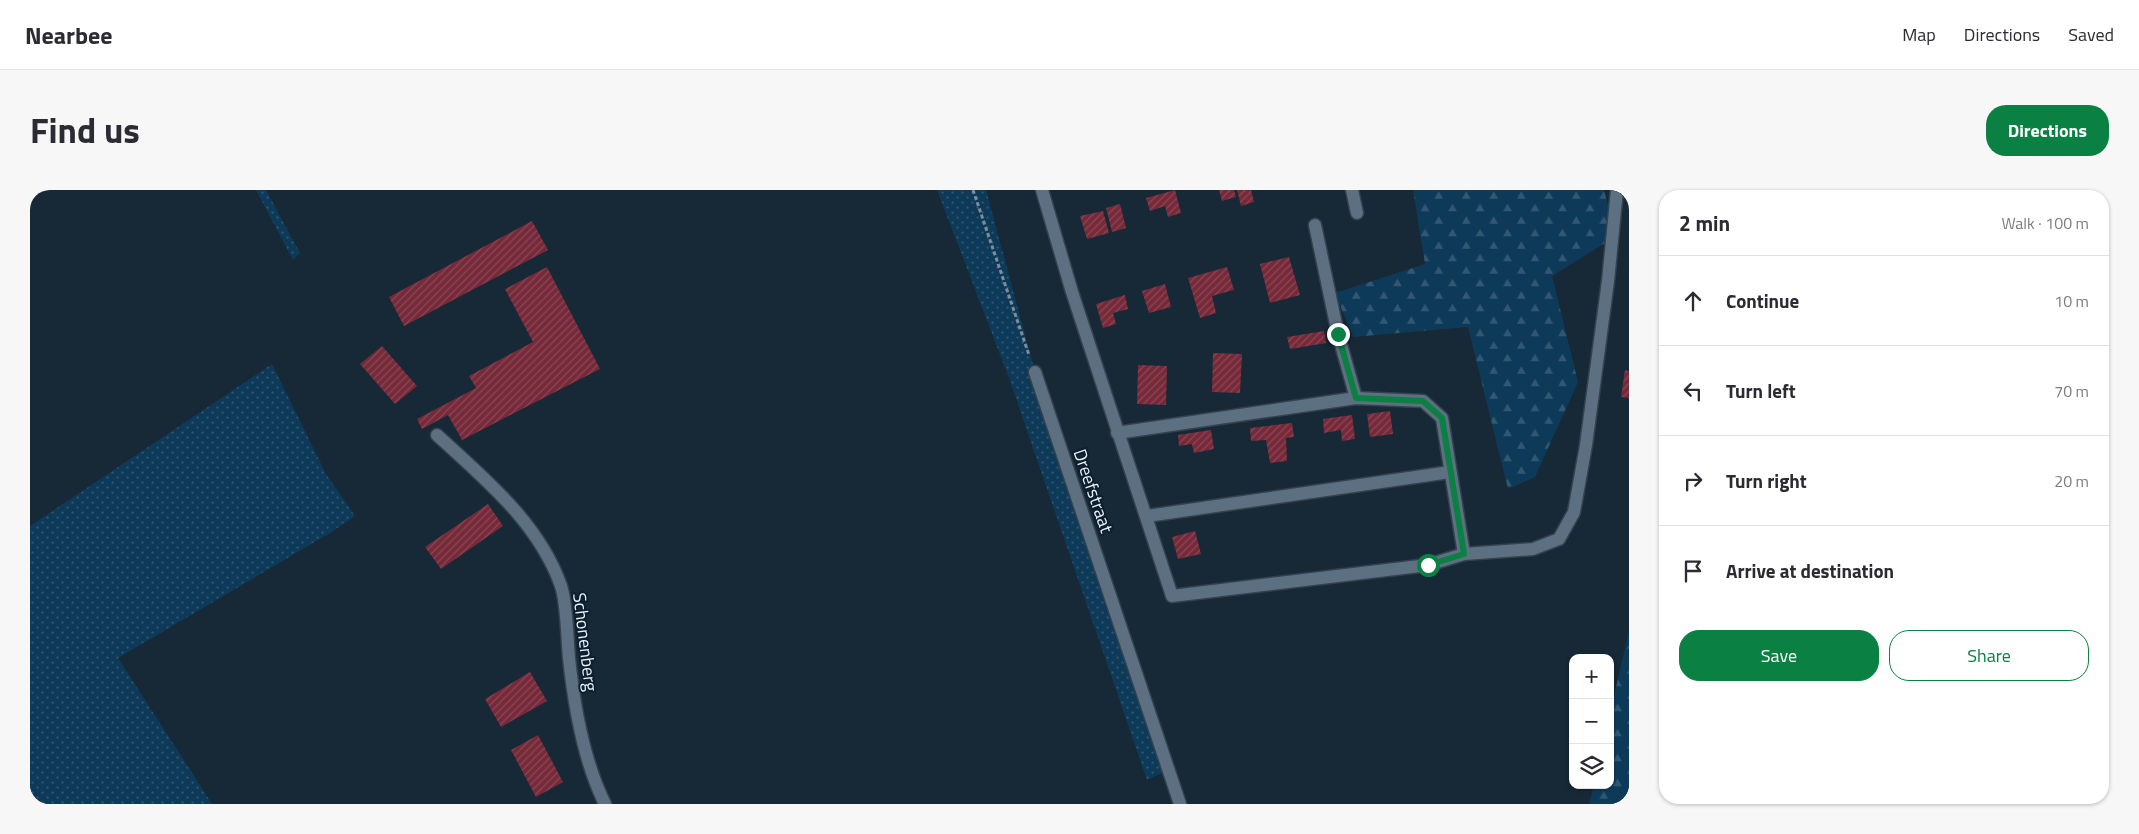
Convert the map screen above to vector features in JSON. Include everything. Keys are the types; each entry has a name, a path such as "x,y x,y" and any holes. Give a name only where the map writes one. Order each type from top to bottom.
{"street":[{"path":"1042,190 1117,433 1147,516 1172,596 1428,565 1464,554 1533,549 1559,539 1574,512 1608,281 1617,190"},
{"path":"1352,190 1357,213"},
{"path":"1314,225 1338,334 1356,398"},
{"name":"Dreefstraat","path":"1034,372 1180,804"},
{"path":"1117,433 1356,398 1423,401 1442,418 1464,554"},
{"name":"Schonenberg","path":"437,435 504,496 537,539 561,587 572,686 594,782 605,804"},
{"path":"1147,516 1450,472"}],"path":[{"path":"973,190 1034,372"}],"green space":[{"path":"256,190 266,190 300,253 293,260"},
{"path":"937,190 986,190 1035,372 1169,769 1147,780 1009,378"},
{"path":"1413,190 1604,190 1616,236 1552,276 1578,382 1535,477 1508,489 1468,327 1353,337 1335,293 1425,264"},
{"path":"272,364 326,474 355,516 330,533 118,658 212,804 30,804 30,526"},
{"path":"1629,631 1629,804 1589,804 1593,789 1614,789 1614,696"}],"building":[{"path":"1175,190 1181,213 1168,217 1165,206 1150,211 1146,198"},
{"path":"1219,190 1234,190 1236,197 1222,201"},
{"path":"1237,190 1251,190 1254,202 1241,206"},
{"path":"1120,204 1126,228 1112,232 1106,208"},
{"path":"1103,211 1109,233 1087,239 1080,216"},
{"path":"532,221 548,250 404,326 389,297"},
{"path":"1289,257 1300,295 1270,303 1260,264"},
{"path":"547,267 600,369 462,440 448,415 422,429 417,419 476,388 469,376 533,342 505,289"},
{"path":"1227,267 1234,290 1212,296 1216,313 1200,318 1188,278"},
{"path":"1165,284 1171,307 1149,313 1142,291"},
{"path":"1125,295 1128,309 1113,313 1116,324 1103,328 1096,304"},
{"path":"1324,331 1326,343 1290,349 1287,337"},
{"path":"382,346 417,386 395,404 360,364"},
{"path":"1213,353 1242,354 1240,393 1212,392"},
{"path":"1138,365 1167,366 1166,405 1137,404"},
{"path":"1625,370 1629,371 1629,398 1621,397"},
{"path":"1390,411 1393,434 1370,437 1367,414"},
{"path":"1352,415 1355,439 1342,441 1341,430 1324,433 1323,419"},
{"path":"1292,423 1294,437 1286,438 1287,461 1270,463 1266,440 1251,441 1250,428"},
{"path":"1211,430 1214,449 1194,453 1192,444 1179,446 1178,435"},
{"path":"488,504 503,526 441,569 425,547"},
{"path":"1195,531 1201,554 1178,559 1172,537"},
{"path":"530,672 547,701 501,727 485,699"},
{"path":"538,735 563,782 536,797 511,750"}],"route":[{"path":"1338,334 1356,398 1423,401 1442,418 1464,554 1428,565"}]}
